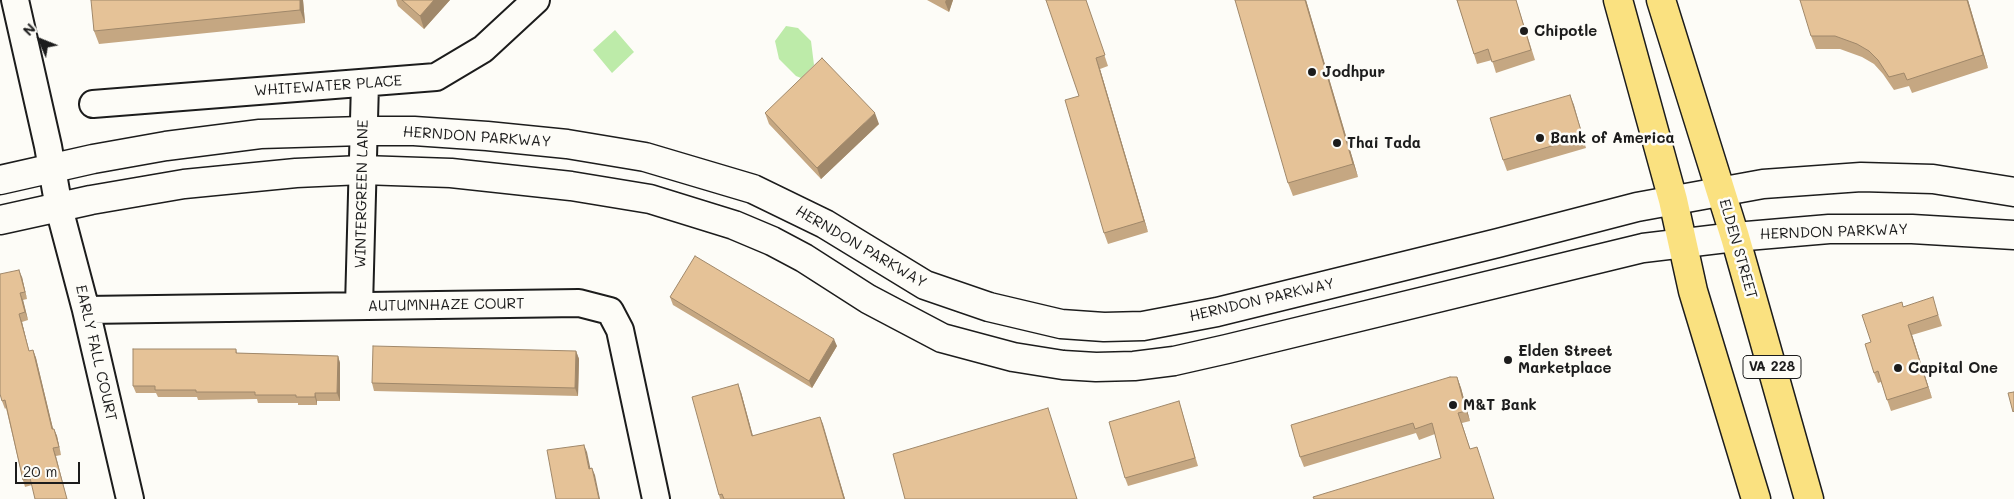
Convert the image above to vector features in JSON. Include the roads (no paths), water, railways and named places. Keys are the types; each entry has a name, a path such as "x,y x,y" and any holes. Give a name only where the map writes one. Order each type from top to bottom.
{"main road":[{"path":"1618,0 1673,200 1693,291 1756,499"},
{"name":"ELDEN STREET","path":"1661,0 1722,192 1809,499"},
{"name":"HERNDON PARKWAY","path":"0,180 51,168 157,148 242,136 414,131 527,139 605,150 678,165 753,189 787,204 847,236 925,285 1025,317 1061,324 1104,327 1143,326 1217,312 1498,244 1637,207 1763,184 1861,177 1933,179 2014,192"},
{"name":"HERNDON PARKWAY","path":"0,220 91,200 184,184 296,173 362,170 451,173 528,180 650,199 707,216 772,241 804,258 868,299 942,338 1013,357 1063,365 1088,366 1134,366 1174,361 1227,350 1634,250 1683,243 1735,236 1829,229 1871,228 2014,235"}],"street":[{"name":"EARLY FALL COURT","path":"15,0 59,208 86,310 130,499"},
{"name":"WHITEWATER PLACE","path":"93,104 436,77 483,49 536,0"},
{"name":"WINTERGREEN LANE","path":"359,306 365,83"},
{"name":"AUTUMNHAZE COURT","path":"86,310 579,303 610,311 620,330 656,499"}],"place":[{"name":"Chipotle","path":"1524,31"},
{"name":"Jodhpur","path":"1312,72"},
{"name":"Bank of America","path":"1540,138"},
{"name":"Thai Tada","path":"1337,143"},
{"name":"Elden Street Marketplace","path":"1508,360"},
{"name":"Capital One","path":"1898,368"},
{"name":"M&T Bank","path":"1453,405"}]}
